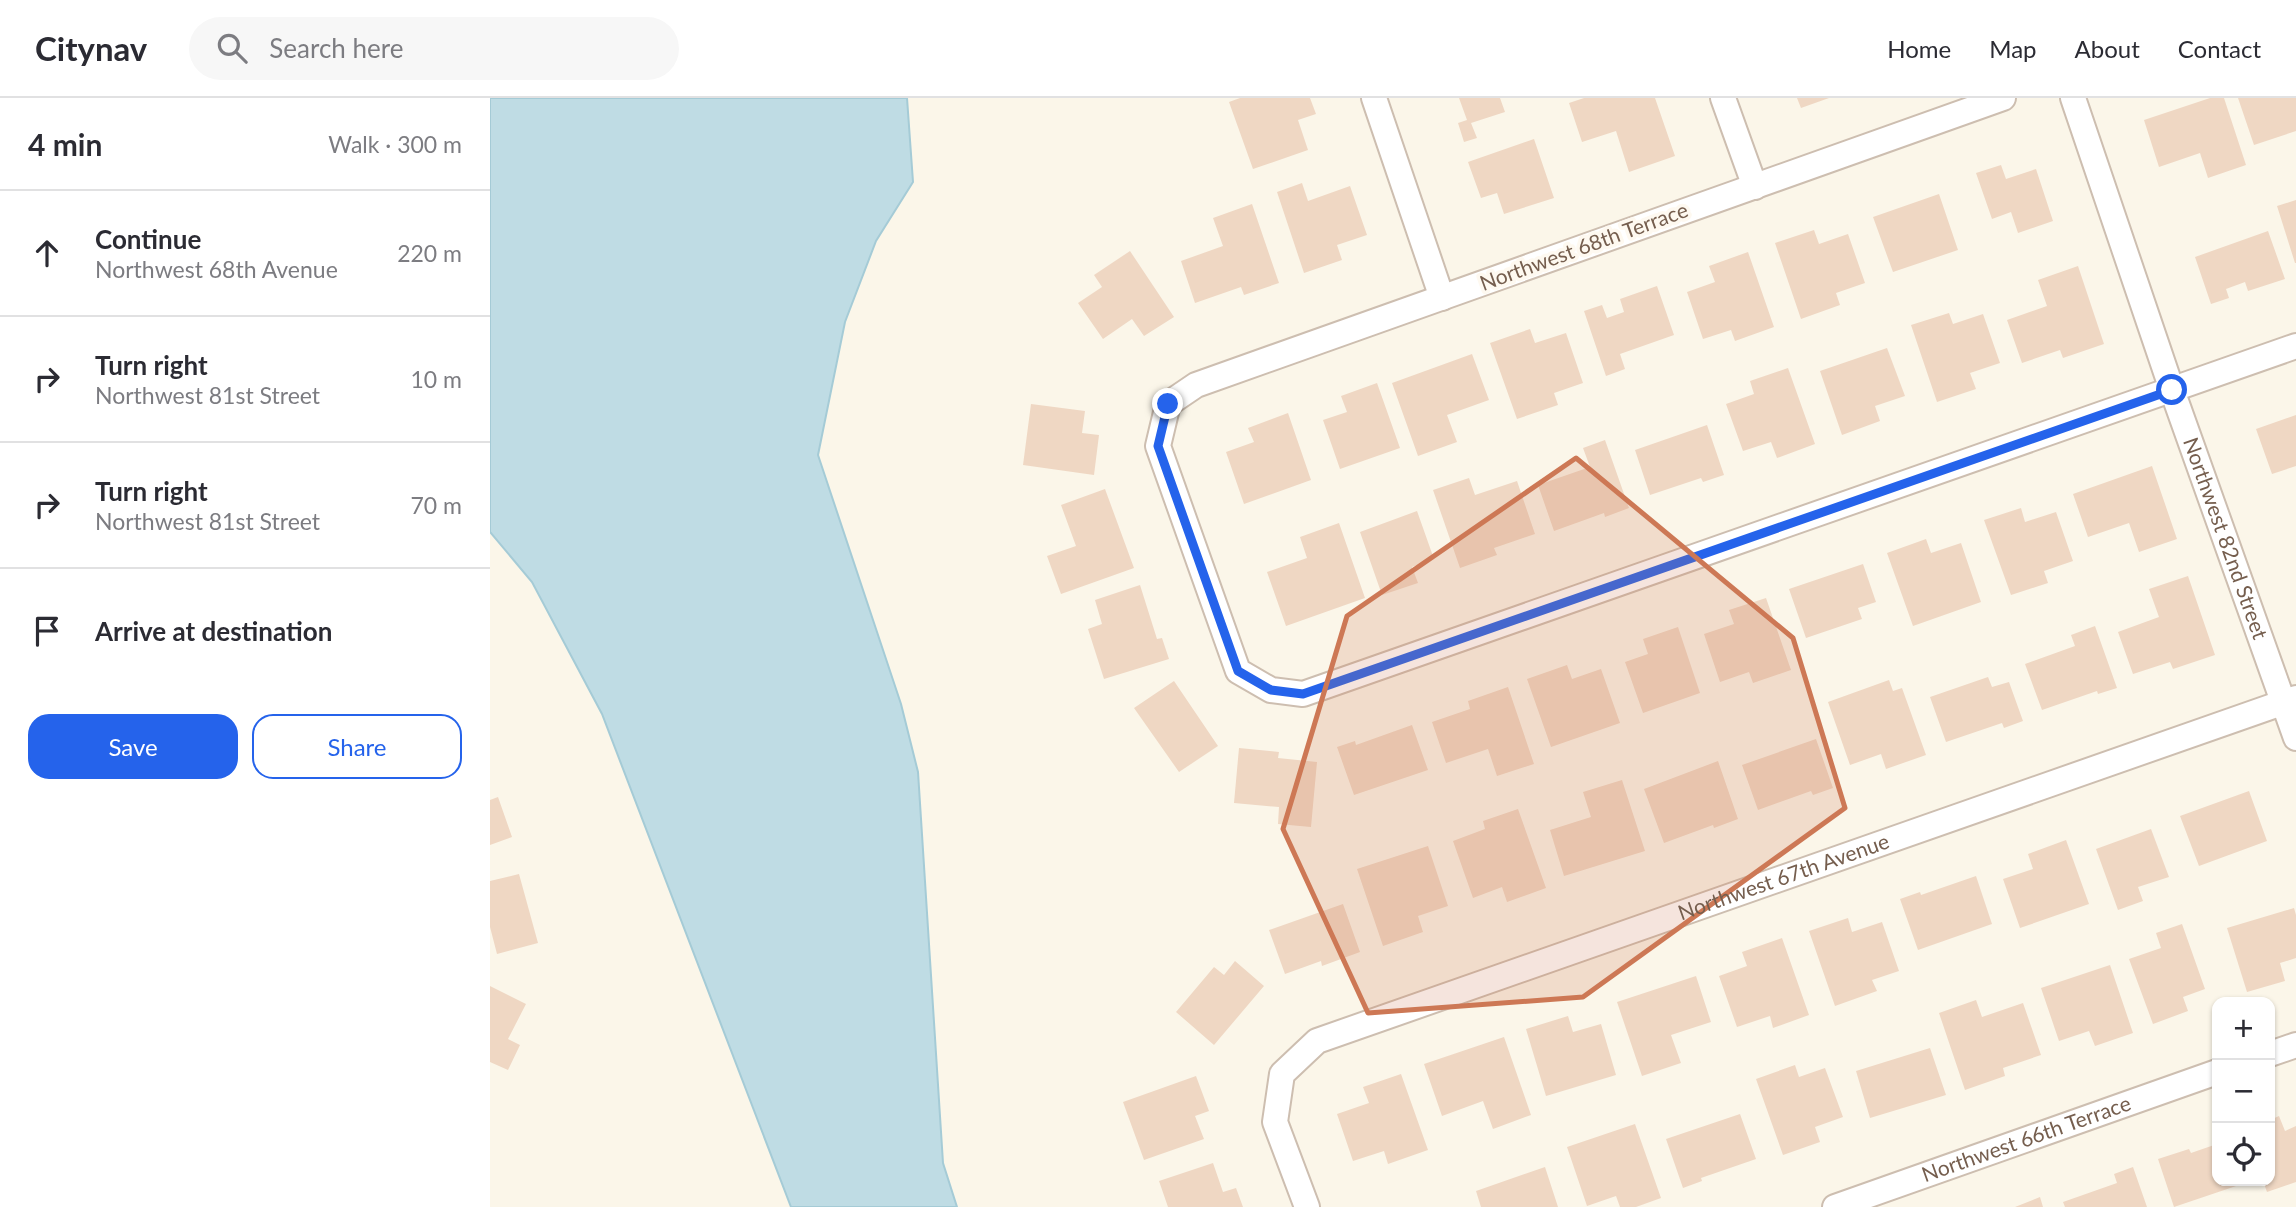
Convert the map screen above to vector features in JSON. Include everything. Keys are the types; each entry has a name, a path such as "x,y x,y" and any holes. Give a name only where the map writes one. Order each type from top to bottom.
{"street":[{"path":"1374,98 1442,298"},
{"path":"1723,98 1755,187"},
{"name":"Northwest 68th Terrace","path":"2003,98 1196,385 1168,404 1158,446 1238,671 1271,690 1303,694 2172,390"},
{"name":"Northwest 82nd Street","path":"2073,98 2172,390 2290,700 2296,738"},
{"path":"2172,390 2296,346"},
{"name":"Northwest 67th Avenue","path":"1307,1207 1275,1122 1282,1074 1317,1041 2290,700"},
{"path":"2275,1052 2296,1045"},
{"name":"Northwest 66th Terrace","path":"1835,1207 2212,1074"}],"highlighted area":[{"path":"1576,458 1793,638 1845,808 1583,997 1368,1013 1283,829 1347,616"}],"water":[{"path":"490,98 907,98 913,182 876,241 845,322 818,455 901,704 918,772 943,1163 957,1207 791,1207 602,714 532,582 490,532"}],"building":[{"path":"1240,98 1310,98 1316,114 1298,120 1308,150 1253,169 1229,102"},
{"path":"1459,98 1500,98 1505,112 1471,123 1477,138 1464,142 1458,123 1467,120"},
{"path":"1584,98 1655,98 1675,156 1629,172 1616,131 1582,142 1569,103"},
{"path":"1797,98 1829,98 1801,108"},
{"path":"2210,98 2224,98 2246,165 2208,178 2200,153 2159,167 2144,120"},
{"path":"2238,98 2296,98 2296,131 2254,145"},
{"path":"1534,139 1554,198 1504,214 1497,193 1481,198 1468,162"},
{"path":"2001,165 2006,179 2036,169 2053,221 2018,233 2011,212 1992,219 1976,173"},
{"path":"1302,183 1308,201 1350,186 1367,235 1337,245 1342,260 1304,273 1277,192"},
{"path":"1939,194 1958,250 1893,272 1873,217"},
{"path":"2296,200 2296,263 2295,263 2277,206"},
{"path":"1252,204 1279,283 1244,295 1241,287 1195,303 1181,261 1223,246 1213,218"},
{"path":"1814,230 1819,244 1848,234 1865,283 1836,293 1840,305 1801,319 1775,243"},
{"path":"2268,231 2285,279 2248,291 2245,282 2226,289 2229,298 2211,304 2195,257"},
{"path":"1130,251 1174,317 1144,336 1132,319 1103,339 1078,303 1102,287 1094,275"},
{"path":"1748,252 1774,327 1735,341 1731,330 1703,339 1687,292 1715,282 1709,266"},
{"path":"2078,266 2104,344 2063,358 2060,350 2022,363 2007,320 2047,306 2038,280"},
{"path":"1657,286 1674,335 1620,354 1625,369 1606,376 1584,311 1602,305 1607,318 1624,312 1620,299"},
{"path":"1949,313 1953,324 1983,314 2000,363 1970,373 1976,389 1937,402 1911,325"},
{"path":"1530,329 1535,343 1566,333 1583,383 1554,393 1558,405 1517,419 1490,343"},
{"path":"1887,348 1905,396 1875,406 1880,421 1842,435 1820,371"},
{"path":"1472,354 1489,400 1447,415 1457,442 1418,456 1392,383"},
{"path":"1788,368 1815,444 1777,458 1771,442 1743,451 1726,404 1754,394 1750,381"},
{"path":"1377,383 1400,448 1340,469 1323,420 1347,412 1341,396"},
{"path":"1031,404 1085,411 1082,433 1099,435 1094,475 1023,465"},
{"path":"1288,413 1311,480 1244,504 1226,452 1254,442 1248,428"},
{"path":"2296,415 2296,466 2272,474 2256,429"},
{"path":"1707,425 1724,475 1703,482 1701,478 1650,495 1635,450"},
{"path":"1605,440 1629,508 1605,517 1604,513 1554,531 1538,485 1590,467 1583,448"},
{"path":"2152,466 2177,539 2139,552 2129,523 2088,537 2073,494"},
{"path":"1469,478 1475,495 1517,481 1535,534 1494,548 1497,555 1460,568 1433,490"},
{"path":"1105,489 1134,568 1061,594 1047,556 1076,546 1061,505"},
{"path":"2021,508 2025,522 2056,512 2073,561 2044,571 2048,583 2011,595 1984,520"},
{"path":"1417,511 1434,559 1412,567 1418,583 1382,595 1360,532"},
{"path":"1339,523 1365,598 1286,626 1267,572 1307,558 1300,537"},
{"path":"1926,539 1931,553 1961,543 1981,602 1913,626 1887,553"},
{"path":"1863,564 1876,602 1858,608 1862,619 1806,638 1789,589"},
{"path":"2188,576 2215,655 2173,669 2170,662 2133,674 2118,632 2159,617 2149,589"},
{"path":"1140,585 1157,639 1162,638 1169,659 1104,679 1088,629 1102,624 1095,600"},
{"path":"1766,598 1791,670 1753,683 1749,672 1720,682 1704,634 1734,624 1729,610"},
{"path":"2095,626 2117,688 2098,694 2097,691 2042,710 2025,664 2075,646 2071,635"},
{"path":"1678,627 1700,693 1643,713 1625,662 1648,654 1643,639"},
{"path":"1567,665 1572,679 1601,669 1620,723 1551,747 1527,679"},
{"path":"1988,677 1992,687 2009,682 2023,721 2004,728 2002,723 1946,742 1930,697"},
{"path":"1889,680 1893,691 1902,688 1926,755 1886,769 1881,754 1850,765 1828,702"},
{"path":"1174,681 1218,746 1179,772 1134,708"},
{"path":"1508,687 1534,764 1497,776 1488,749 1446,763 1432,722 1470,709 1468,701"},
{"path":"1412,725 1428,770 1354,795 1337,747 1355,741 1356,745"},
{"path":"1816,739 1833,788 1813,795 1811,791 1758,810 1742,765"},
{"path":"1239,748 1279,752 1278,758 1317,762 1311,827 1278,824 1279,807 1234,803"},
{"path":"1718,761 1738,819 1664,843 1644,789"},
{"path":"1622,780 1645,851 1564,876 1550,830 1591,817 1583,792"},
{"path":"2249,791 2267,841 2199,866 2180,816"},
{"path":"498,797 512,837 490,845 490,800"},
{"path":"1518,809 1546,888 1507,902 1502,887 1473,898 1453,841 1485,829 1483,821"},
{"path":"2151,829 2169,877 2138,887 2143,901 2118,910 2096,849"},
{"path":"2066,840 2089,904 2020,928 2003,879 2033,869 2028,854"},
{"path":"1428,846 1448,906 1418,916 1423,932 1383,946 1357,869"},
{"path":"519,874 538,943 497,954 490,927 490,881"},
{"path":"1976,876 1992,924 1918,950 1900,899 1920,892 1921,895"},
{"path":"1343,904 1360,952 1322,966 1321,961 1285,974 1269,930"},
{"path":"2294,908 2296,958 2280,963 2285,981 2247,992 2227,928"},
{"path":"1848,918 1852,932 1882,922 1899,971 1872,980 1877,991 1835,1006 1809,931"},
{"path":"2182,924 2205,989 2183,997 2188,1011 2153,1024 2129,959 2161,948 2156,933"},
{"path":"1782,938 1809,1015 1773,1028 1770,1016 1737,1027 1719,976 1747,966 1742,952"},
{"path":"1235,961 1264,986 1214,1045 1176,1012 1214,967 1224,975"},
{"path":"2110,965 2133,1033 2095,1046 2089,1031 2059,1041 2041,988"},
{"path":"1696,976 1711,1022 1671,1035 1681,1063 1642,1076 1617,1002"},
{"path":"490,986 526,1004 508,1039 520,1045 508,1070 490,1062"},
{"path":"1976,1000 1982,1017 2023,1003 2041,1055 2003,1068 2005,1076 1965,1090 1939,1013"},
{"path":"1568,1016 1573,1032 1601,1024 1616,1075 1546,1096 1526,1029"},
{"path":"1504,1037 1531,1115 1493,1129 1483,1101 1442,1116 1424,1064"},
{"path":"1930,1048 1946,1095 1870,1118 1856,1071"},
{"path":"1795,1065 1799,1077 1825,1068 1843,1117 1815,1127 1820,1142 1783,1155 1756,1079"},
{"path":"1401,1074 1428,1150 1388,1164 1384,1151 1353,1161 1337,1114 1369,1103 1363,1087"},
{"path":"1196,1076 1209,1111 1195,1116 1204,1139 1144,1160 1123,1102"},
{"path":"1740,1114 1756,1159 1701,1178 1702,1181 1683,1188 1666,1139"},
{"path":"2279,1116 2285,1131 2296,1126 2296,1182 2267,1192 2265,1186 2275,1186 2275,1118"},
{"path":"1635,1124 1661,1198 1636,1207 1620,1207 1616,1196 1587,1206 1567,1147"},
{"path":"2212,1146 2212,1186 2236,1186 2174,1207 2158,1159 2189,1149 2191,1153"},
{"path":"1213,1163 1223,1192 1236,1188 1243,1207 1168,1207 1159,1181"},
{"path":"1545,1167 1558,1207 1481,1207 1476,1191"},
{"path":"2133,1167 2147,1207 2065,1207 2063,1202 2117,1183 2114,1174"},
{"path":"2040,1197 2043,1207 2015,1207"}],"route":[{"path":"1168,404 1158,446 1238,671 1271,690 1303,694 2172,390"}]}
